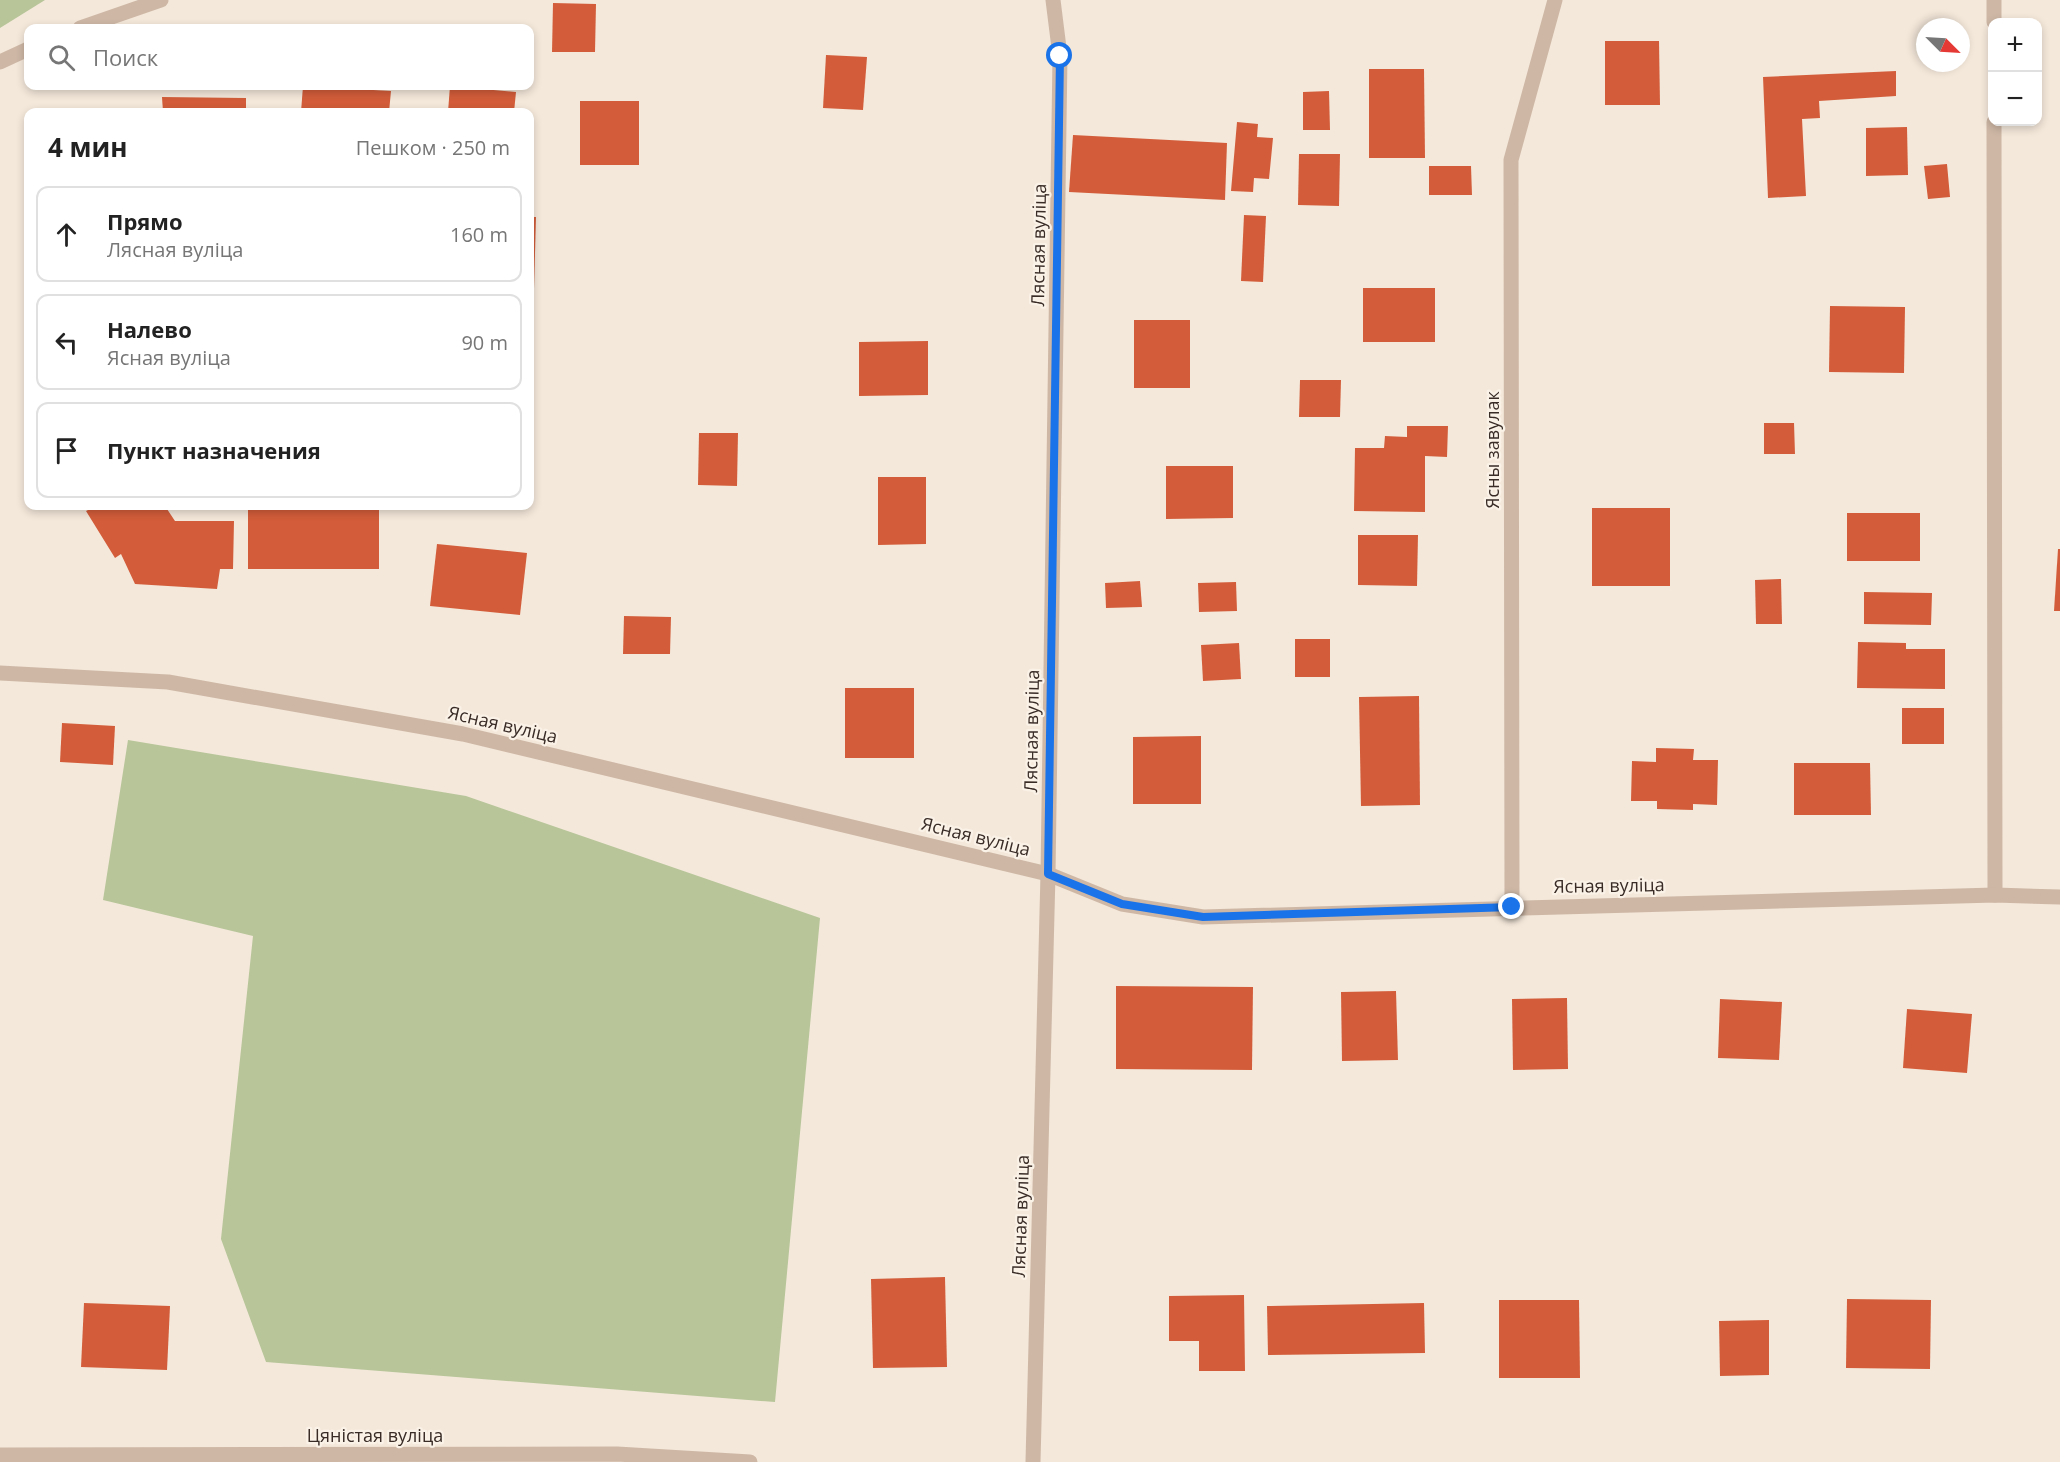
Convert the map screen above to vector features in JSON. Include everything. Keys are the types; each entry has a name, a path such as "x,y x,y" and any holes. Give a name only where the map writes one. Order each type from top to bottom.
{"street":[{"path":"92,24 161,0"},
{"name":"Лясная вуліца","path":"1033,1462 1048,874 1060,56 1053,0"},
{"name":"Ясны завулак","path":"1512,907 1511,160 1555,0"},
{"path":"1994,0 1994,18"},
{"path":"0,62 24,51"},
{"path":"1994,126 1995,895"},
{"name":"Ясная вуліца","path":"0,673 168,682 462,734 1048,874 1122,904 1203,917 1995,895 2060,897"},
{"name":"Цяністая вуліца","path":"0,1455 617,1454 750,1462"}],"green space":[{"path":"0,0 45,0 0,28"},
{"path":"128,740 466,796 820,918 775,1402 266,1362 221,1239 253,936 103,900"}],"building":[{"path":"553,3 596,4 595,52 552,52"},
{"path":"1605,41 1659,41 1660,105 1605,105"},
{"path":"826,55 867,57 863,110 823,108"},
{"path":"1369,69 1424,69 1425,158 1369,158"},
{"path":"1896,71 1896,96 1819,101 1820,118 1802,119 1806,196 1768,198 1763,77"},
{"path":"303,90 391,91 389,108 301,108"},
{"path":"450,90 516,92 514,108 448,108"},
{"path":"1329,91 1330,130 1303,130 1303,92"},
{"path":"162,97 246,98 246,108 163,108"},
{"path":"580,101 639,101 639,165 580,165"},
{"path":"1237,122 1258,124 1257,137 1273,138 1269,179 1254,178 1253,192 1231,191"},
{"path":"1907,127 1908,175 1866,176 1866,128"},
{"path":"1073,135 1227,143 1225,200 1069,192"},
{"path":"1299,154 1340,154 1339,206 1298,205"},
{"path":"1947,164 1950,197 1928,199 1924,166"},
{"path":"1429,166 1471,166 1472,195 1429,195"},
{"path":"1244,215 1266,216 1263,282 1241,281"},
{"path":"534,217 536,217 534,289"},
{"path":"1363,288 1435,288 1435,342 1363,342"},
{"path":"1830,306 1905,307 1904,373 1829,372"},
{"path":"1134,320 1190,320 1190,388 1134,388"},
{"path":"928,341 928,395 859,396 859,342"},
{"path":"1300,380 1341,380 1340,417 1299,417"},
{"path":"1764,423 1794,423 1795,454 1764,454"},
{"path":"1407,426 1448,426 1447,457 1425,456 1425,512 1354,511 1355,448 1384,448 1385,436 1407,437"},
{"path":"699,433 738,433 737,486 698,485"},
{"path":"1166,466 1233,466 1233,518 1166,519"},
{"path":"878,477 926,477 926,544 878,545"},
{"path":"1592,508 1670,508 1670,586 1592,586"},
{"path":"168,510 175,521 234,521 233,569 220,569 217,589 135,584 121,554 115,558 86,511"},
{"path":"248,510 379,510 379,569 248,569"},
{"path":"1847,513 1920,513 1920,561 1847,561"},
{"path":"1358,535 1418,535 1417,586 1358,585"},
{"path":"437,544 527,553 520,615 430,606"},
{"path":"2058,549 2060,549 2060,611 2054,611"},
{"path":"1781,579 1782,624 1756,624 1755,580"},
{"path":"1140,581 1142,607 1106,608 1105,583"},
{"path":"1236,582 1237,611 1199,612 1198,583"},
{"path":"1864,592 1932,593 1931,625 1864,624"},
{"path":"624,616 671,617 670,654 623,654"},
{"path":"1295,639 1330,639 1330,677 1295,677"},
{"path":"1858,642 1906,643 1906,649 1945,649 1945,689 1857,688"},
{"path":"1239,643 1241,679 1203,681 1201,645"},
{"path":"845,688 914,688 914,758 845,758"},
{"path":"1419,696 1420,805 1361,806 1359,697"},
{"path":"1902,708 1944,708 1944,744 1902,744"},
{"path":"62,723 115,726 113,765 60,762"},
{"path":"1201,736 1201,804 1133,804 1133,737"},
{"path":"1656,748 1694,749 1693,760 1718,760 1717,805 1693,804 1693,810 1657,809 1657,801 1631,801 1632,761 1656,762"},
{"path":"1794,763 1870,763 1871,815 1794,815"},
{"path":"1116,986 1253,987 1252,1070 1116,1069"},
{"path":"1396,991 1398,1060 1342,1061 1341,992"},
{"path":"1567,998 1568,1069 1513,1070 1512,999"},
{"path":"1720,999 1782,1002 1779,1060 1718,1058"},
{"path":"1907,1009 1972,1014 1967,1073 1903,1068"},
{"path":"945,1277 947,1367 873,1368 871,1279"},
{"path":"1244,1295 1245,1371 1199,1371 1199,1341 1169,1341 1169,1296"},
{"path":"1847,1299 1931,1300 1930,1369 1846,1368"},
{"path":"1499,1300 1579,1300 1580,1378 1499,1378"},
{"path":"84,1303 170,1306 167,1370 81,1367"},
{"path":"1424,1303 1425,1353 1268,1355 1267,1306"},
{"path":"1769,1320 1769,1375 1720,1376 1719,1321"}],"route":[{"path":"1060,56 1048,874 1122,904 1203,917 1512,907"}]}
